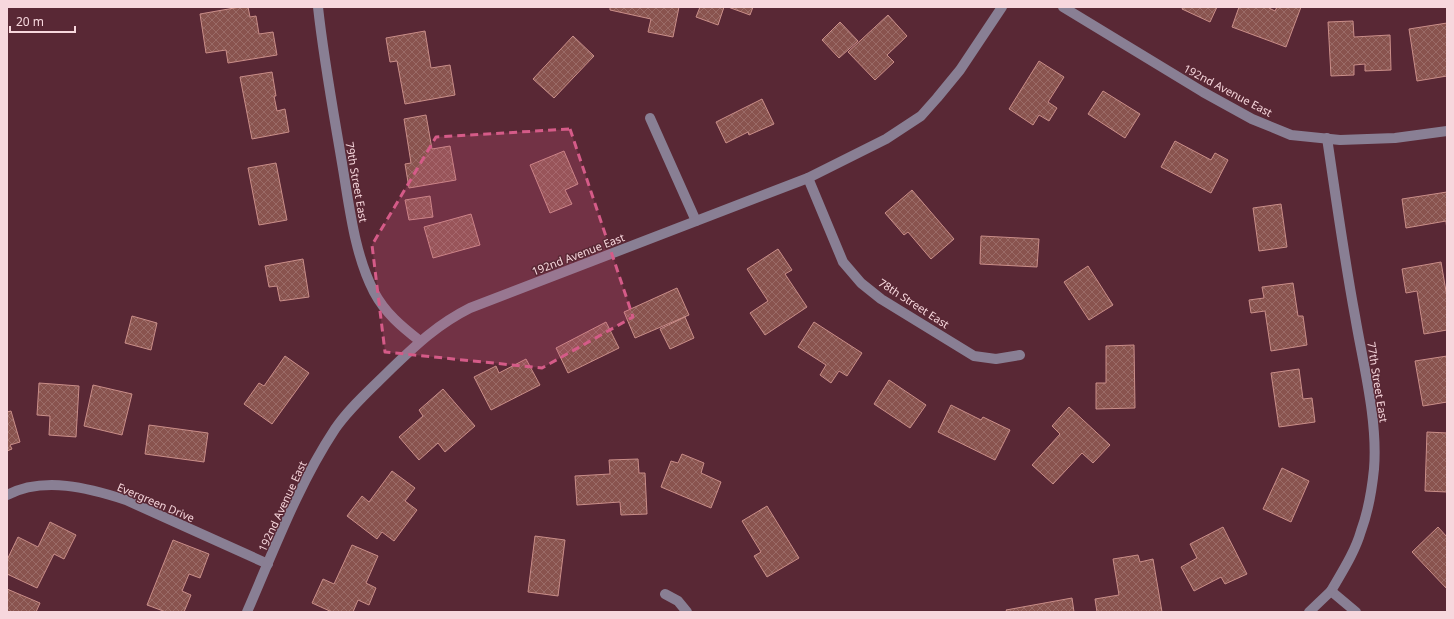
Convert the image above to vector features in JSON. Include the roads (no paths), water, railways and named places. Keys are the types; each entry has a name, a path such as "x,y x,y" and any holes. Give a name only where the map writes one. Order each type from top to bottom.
{"street":[{"name":"79th Street East","path":"318,7 325,64 352,222 362,266 375,294 394,320 420,341"},
{"name":"192nd Avenue East","path":"247,612 308,474 336,428 361,398 420,341 452,317 470,308 808,178 886,139 921,116 960,70 1002,7"},
{"name":"192nd Avenue East","path":"1063,7 1203,92 1252,119 1291,135 1340,140 1395,138 1447,131"},
{"path":"650,118 696,221"},
{"name":"77th Street East","path":"1309,612 1331,591 1352,554 1361,532 1373,477 1375,437 1346,267 1327,138"},
{"name":"78th Street East","path":"808,178 843,262 861,283 881,299 974,356 996,360 1020,355"},
{"name":"Evergreen Drive","path":"7,495 19,489 60,484 104,492 126,500 268,564"},
{"path":"1331,591 1356,612"},
{"path":"665,594 678,601 687,612"}]}
